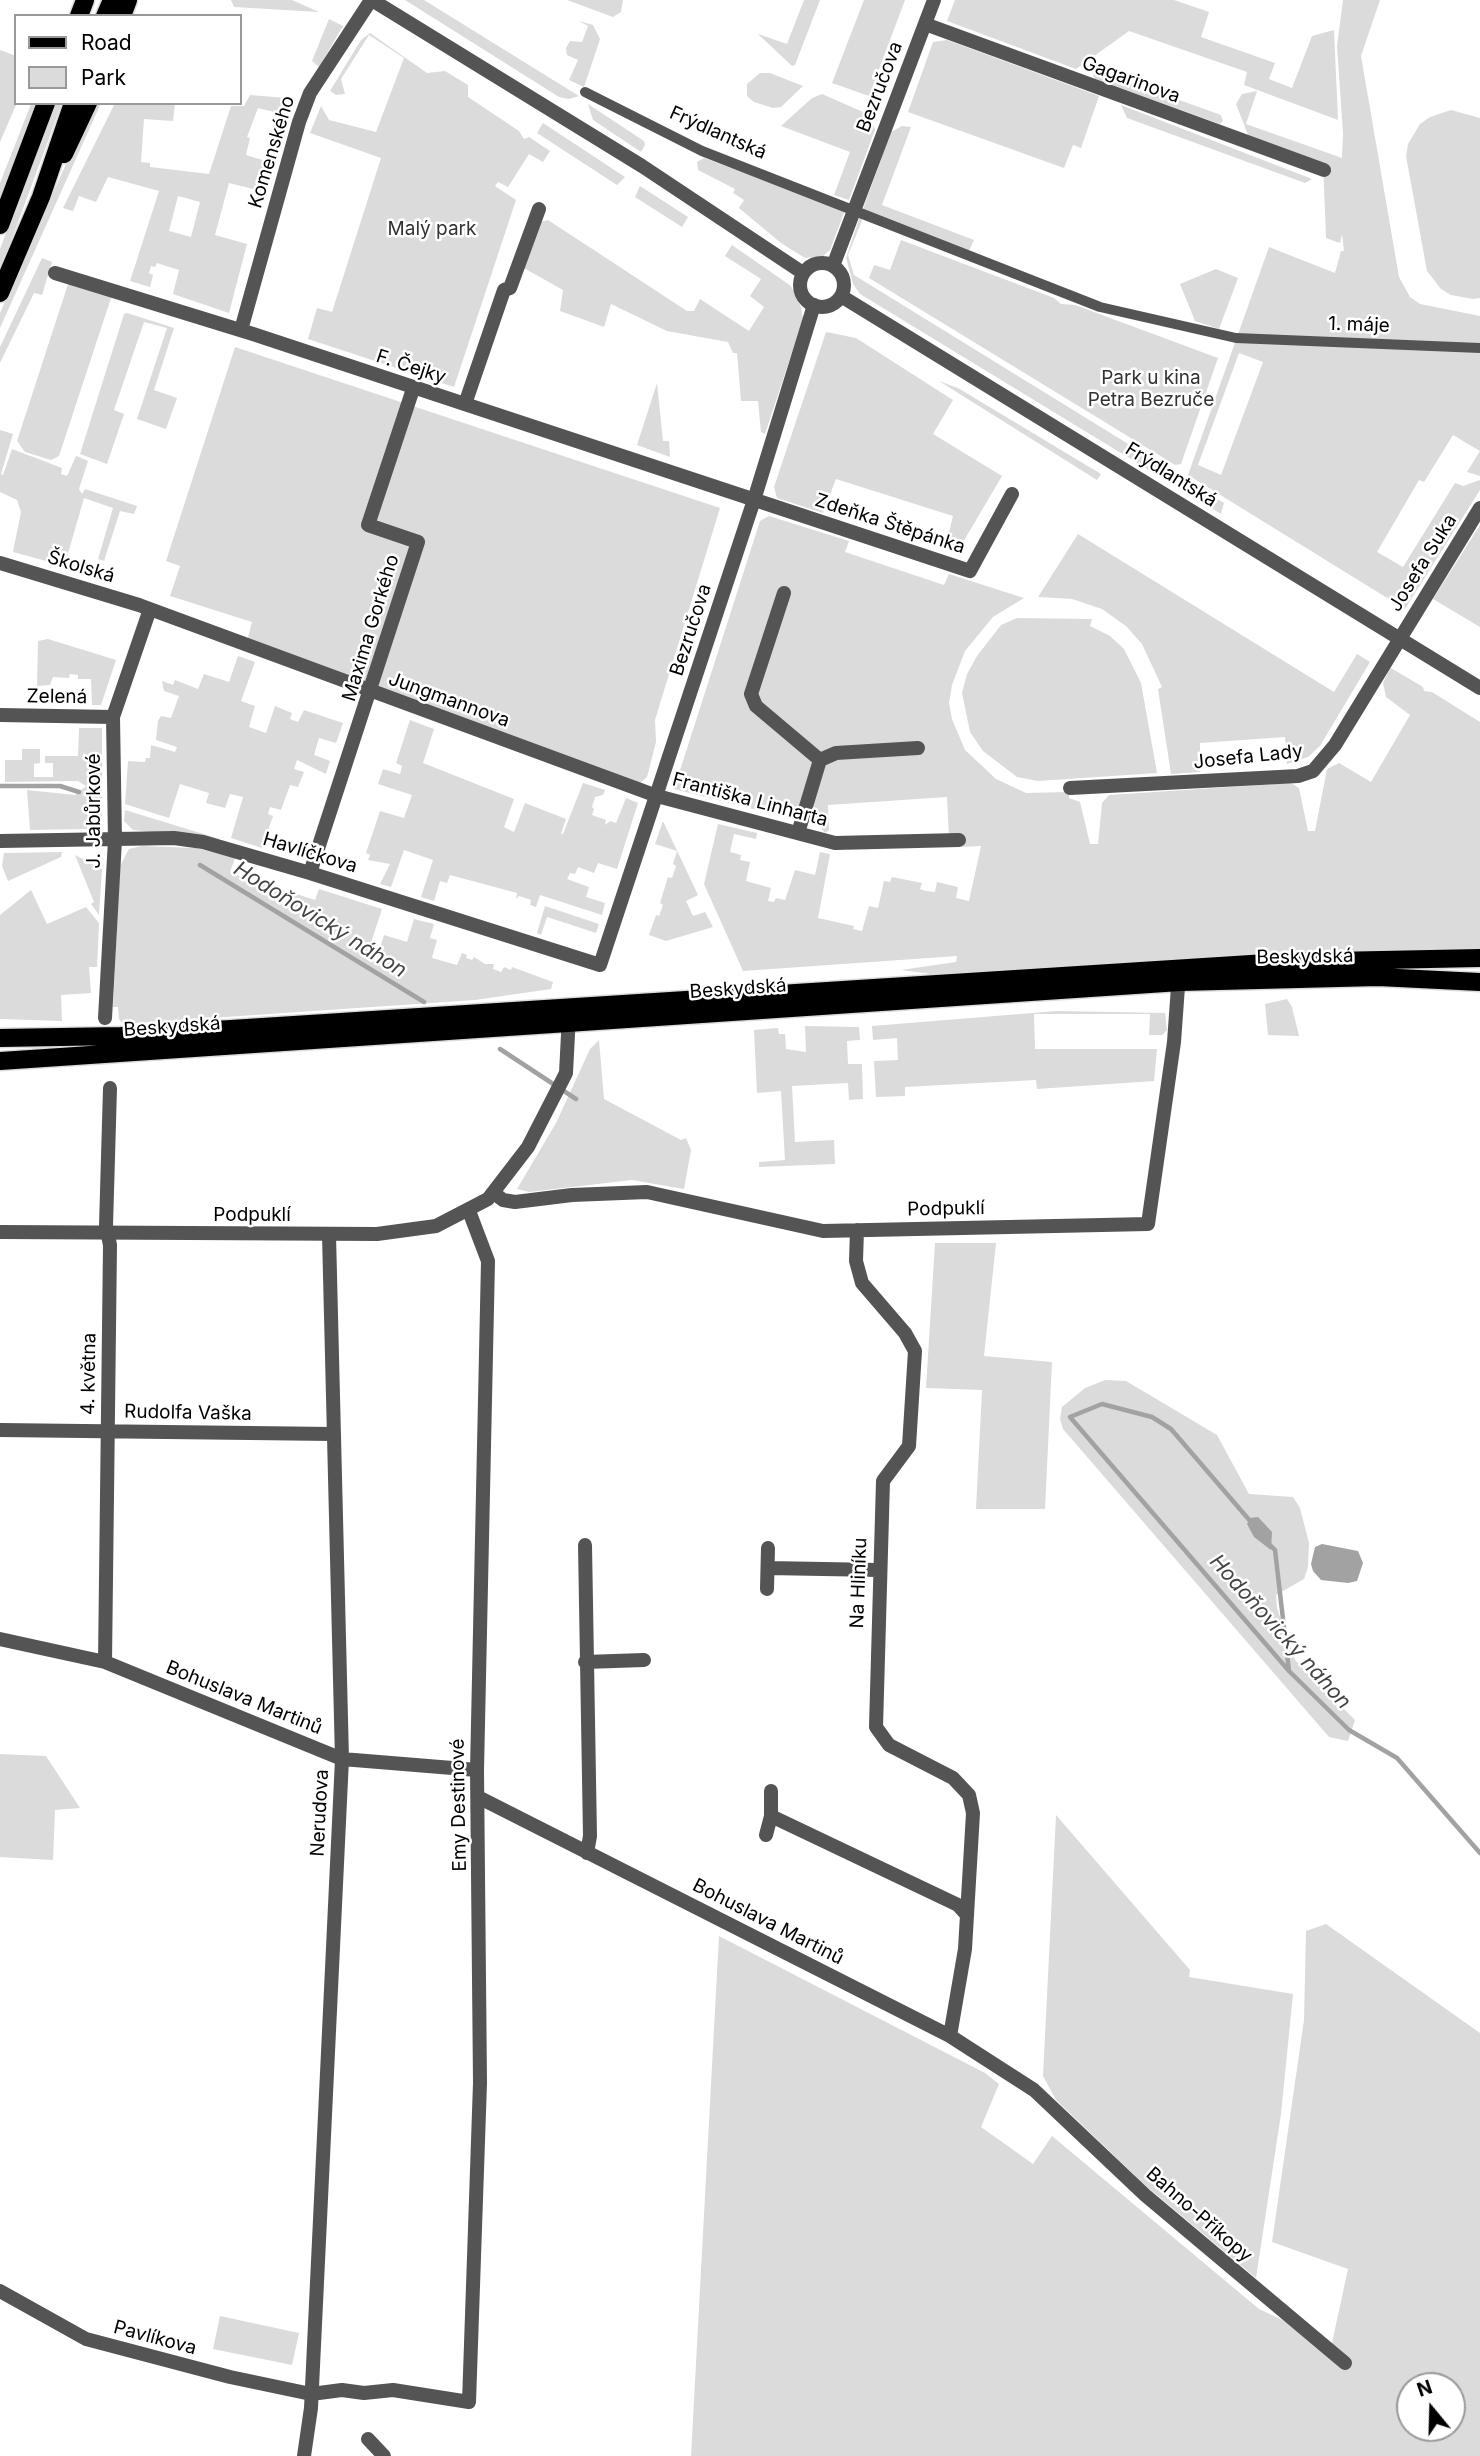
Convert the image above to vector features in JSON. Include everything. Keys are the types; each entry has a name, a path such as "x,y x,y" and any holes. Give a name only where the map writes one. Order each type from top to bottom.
{"main road":[{"path":"0,225 45,105"},
{"path":"0,293 41,197 72,105"},
{"path":"41,197 79,127 87,105"},
{"name":"Beskydská","path":"0,1038 121,1036 569,1014 1179,975 1295,961 1480,958"},
{"name":"Beskydská","path":"1179,975 1378,976 1480,982"},
{"name":"Beskydská","path":"0,1061 569,1014"}],"street":[{"path":"371,0 642,166 803,273"},
{"name":"Komenského","path":"240,330 302,112 310,93 371,0"},
{"name":"Bezručova","path":"833,266 934,0"},
{"name":"Gagarinova","path":"925,24 1324,170"},
{"name":"Frýdlantská","path":"585,92 702,151 1100,307 1236,338"},
{"path":"465,404 504,290 510,288 539,209"},
{"path":"817,263 833,266 843,279 841,296 831,305 814,305 807,301 800,290 803,273 817,263"},
{"name":"F. Čejky","path":"55,273 240,330 754,500"},
{"name":"Frýdlantská","path":"841,296 1480,688"},
{"name":"Bezručova","path":"600,965 754,500 814,305"},
{"name":"1. máje","path":"1236,338 1480,348"},
{"name":"Maxima Gorkého","path":"310,873 418,542 368,525 413,389"},
{"name":"Zdeňka Štěpánka","path":"754,500 970,571 1012,494"},
{"name":"Josefa Suka","path":"1398,638 1480,508"},
{"name":"Školská","path":"0,563 150,609"},
{"path":"784,593 751,694 756,706 820,760"},
{"name":"Jungmannova","path":"150,609 657,796"},
{"name":"J. Jabůrkové","path":"106,1018 115,840 113,717 150,609"},
{"name":"Josefa Lady","path":"1070,788 1298,776 1313,771 1335,746 1398,638"},
{"name":"Zelená","path":"0,715 113,717"},
{"path":"798,833 820,760 836,753 918,748"},
{"name":"Františka Linharta","path":"657,796 835,843 959,840"},
{"name":"Havlíčkova","path":"0,841 174,838 203,842 600,965"},
{"name":"Podpuklí","path":"494,1193 503,1200 515,1202 572,1195 647,1192 822,1231 1148,1224 1179,975"},
{"name":"Podpuklí","path":"0,1231 329,1234 406,1232 436,1226 469,1211 494,1193 528,1147 566,1073 569,1014"},
{"name":"4. května","path":"105,1662 110,1088"},
{"name":"Emy Destinové","path":"469,1211 488,1261 477,1770 480,1798 480,2083 469,2402"},
{"name":"Na Hliníku","path":"857,1230 856,1261 862,1283 905,1333 915,1351 909,1446 883,1481 878,1570 876,1727 889,1745 953,1778 969,1795 973,1813 965,1949 950,2036"},
{"name":"Nerudova","path":"311,2394 342,1759 329,1234"},
{"name":"Rudolfa Vaška","path":"0,1430 333,1434"},
{"path":"585,1545 590,1836 587,1853"},
{"path":"767,1589 768,1548"},
{"path":"768,1568 878,1570"},
{"name":"Bohuslava Martinů","path":"0,1639 105,1662 342,1759 477,1770"},
{"path":"585,1662 644,1660"},
{"path":"766,1835 771,1816 771,1791"},
{"name":"Bohuslava Martinů","path":"480,1798 950,2036 1034,2090"},
{"path":"771,1816 958,1905 967,1915"},
{"name":"Bahno-Příkopy","path":"1034,2090 1145,2195 1345,2363"},
{"name":"Pavlíkova","path":"0,2291 86,2339 205,2371 311,2394 342,2390 364,2393 393,2390 469,2402"},
{"path":"304,2456 311,2394"},
{"path":"368,2439 384,2456"}],"green space":[{"path":"231,0 292,0 319,12 234,7"},
{"path":"405,0 424,0 579,96 569,99 559,97"},
{"path":"567,0 623,0 621,12 613,17"},
{"path":"804,0 820,0 795,65 792,66 758,34 787,44"},
{"path":"864,0 905,0 869,96 832,83"},
{"path":"955,0 1174,0 1209,12 1201,37 1275,63 1269,79 1292,88 1312,36 1334,30 1338,120 1244,85 1247,72 1129,31 1076,69 947,21"},
{"path":"1343,0 1380,0 1361,56 1399,277 1410,297 1420,304 1480,316 1480,451 1453,435 1424,482 1419,480 1377,552 1403,567 1455,483 1463,486 1480,480 1480,490 1405,609 1188,475 1269,247 1335,273 1341,251 1344,251 1342,234 1340,243 1326,238 1323,163 1248,135 1236,104 1242,94 1257,91 1246,124 1342,158 1343,133 1337,46","holes":["1239,353 1263,362 1221,475 1198,465"]},
{"path":"329,19 343,26 319,67 312,61"},
{"path":"579,21 593,25 600,39 584,87 569,80 578,60 567,55 566,48 570,41 582,42 588,26"},
{"name":"Malý park","path":"370,33 427,73 445,71 468,85 468,97 519,131 524,139 529,137 550,151 543,162 529,154 508,187 498,182 495,186 516,200 454,387 308,339 317,308 332,312 381,158 310,133 321,106 329,120 376,132 404,58 369,35 341,79 345,94 336,95 330,91 361,40"},
{"path":"947,40 1099,96 1081,148 1073,145 1064,168 908,112 933,42"},
{"path":"0,50 14,55 16,105 0,142"},
{"path":"1098,71 1221,115 1223,121 1220,124 1095,79 1093,75"},
{"path":"760,73 770,73 803,86 781,107 773,108 754,102 747,96 747,84"},
{"path":"822,94 863,112 871,119 875,130 849,200 834,195 850,152 781,126 812,98"},
{"path":"250,95 286,98 282,114 258,108 247,137 250,138 246,155 269,162 261,191 229,183 215,235 247,244 229,313 173,294 179,270 157,263 155,267 151,266 149,273 153,275 150,287 130,281 159,191 108,177 96,202 79,196 73,211 63,208 114,105 175,105 173,121 144,119 141,162 150,163 150,167 209,174 231,106 244,106","holes":["178,196 200,202 191,237 169,231"]},
{"path":"588,104 644,141 641,152 593,120"},
{"path":"31,105 35,105 0,198 0,183"},
{"path":"54,105 61,105 0,271 0,249"},
{"path":"92,105 100,105 0,328 0,313"},
{"path":"1121,105 1312,179 1305,183 1127,118"},
{"path":"1451,110 1480,118 1480,298 1473,299 1451,295 1441,289 1427,271 1406,156 1408,144 1420,124 1430,117"},
{"path":"543,123 625,177 617,185 537,133"},
{"path":"902,126 911,127 882,205 974,240 968,253 862,212 891,132"},
{"path":"704,158 845,210 830,250 823,256 805,258 781,243 739,208 744,200 733,193 735,189 698,170 697,162"},
{"path":"640,186 688,217 682,227 635,197"},
{"path":"860,216 863,218 848,255 854,275 1224,503 1221,514 860,294 853,284 846,258"},
{"path":"548,220 687,311 694,311 700,299 749,331 764,307 750,296 761,279 725,256 732,245 791,286 801,307 803,319 765,434 761,432 758,401 741,401 737,353 733,353 728,342 667,331 611,304 604,327 560,311 563,290 522,267 540,222"},
{"name":"Park u kina Petra Bezruče","path":"901,240 1054,298 1061,304 1075,305 1218,358 1181,464 1175,465 869,278 874,265 890,270"},
{"path":"42,258 52,262 42,295 34,293 0,363 0,347"},
{"path":"1216,269 1238,278 1219,329 1195,321 1180,284"},
{"path":"69,281 112,295 59,456 51,460 25,452 17,441"},
{"path":"124,314 174,328 154,390 177,398 166,429 137,419 167,328 144,322 114,410 124,414 107,464 80,454"},
{"path":"826,332 856,338 953,400 933,434 1002,476 959,549 946,545 953,516 836,479 823,513 777,498 774,487"},
{"path":"235,347 720,508 655,720 656,742 647,777 640,783 247,641 252,622 170,596 180,566 166,561"},
{"path":"939,381 958,388 1101,474 1097,480"},
{"path":"657,383 663,441 669,441 670,457 637,445"},
{"path":"0,430 13,434 1,474 3,475 12,449 62,468 61,474 67,476 76,456 88,461 79,489 82,494 85,489 137,506 134,514 120,511 104,561 98,559 113,508 84,498 67,557 95,567 94,574 13,552 21,512 17,500 0,492"},
{"path":"1480,451 1480,476 1467,472"},
{"path":"769,516 849,541 845,552 944,585 949,574 1024,598 993,617 965,651 952,685 949,703 952,719 965,750 996,779 1026,793 1069,792 1069,798 1080,802 1090,844 1098,844 1102,803 1109,795 1291,783 1299,788 1308,831 1315,831 1327,769 1339,763 1371,782 1410,715 1386,697 1383,683 1389,670 1391,668 1423,687 1424,691 1432,692 1480,722 1480,948 1282,953 946,976 901,970 956,962 957,956 743,971 704,884 718,824 757,833 756,839 734,834 730,852 741,855 740,860 750,862 746,881 771,888 768,901 774,902 776,898 785,900 795,870 815,875 820,852 830,854 818,918 854,926 853,929 862,931 869,906 878,908 884,881 890,882 892,877 922,883 920,889 926,891 935,892 937,882 958,887 956,898 969,901 981,846 959,847 949,837 947,797 828,805 829,830 825,833 811,815 798,813 793,819 674,789 760,521"},
{"path":"1480,525 1480,627 1433,599"},
{"path":"1078,534 1334,692 1357,654 1370,662 1320,746 1308,757 1287,764 1285,737 1200,743 1200,772 1171,774 1158,689 1162,687 1142,644 1126,626 1102,609 1072,599 1038,597"},
{"path":"1017,618 1092,619 1090,626 1110,636 1124,649 1141,683 1157,773 1038,781 1017,777 983,751 970,732 962,693 967,674 977,656 1001,625"},
{"path":"48,639 116,660 101,705 92,705 91,679 78,679 78,675 70,674 69,678 53,677 50,685 37,686 38,641"},
{"path":"238,656 255,662 241,701 255,706 249,727 266,733 275,706 292,713 290,719 298,722 304,710 343,723 336,743 319,738 314,755 330,761 326,774 297,760 294,769 304,772 298,787 290,785 281,810 270,807 268,814 273,816 262,848 231,838 243,797 230,794 225,808 206,803 209,793 180,784 169,818 125,804 128,761 145,762 146,758 150,758 151,745 175,752 177,747 156,740 158,721 161,716 171,718 179,696 164,691 162,681 173,685 175,680 198,689 204,674 229,682"},
{"path":"410,720 434,729 423,763 514,799 504,827 514,832 525,803 566,819 563,834 583,783 605,790 603,795 595,797 592,815 606,820 605,825 610,821 616,823 626,798 638,803 617,869 598,863 594,873 578,867 575,874 570,873 567,879 589,887 586,897 605,903 602,915 540,895 536,907 530,905 531,900 519,896 516,899 517,893 450,875 447,883 440,881 434,901 421,897 433,860 404,850 391,887 380,884 390,864 368,860 370,855 366,853 380,811 404,818 412,795 378,784 383,769 400,774 402,766 396,763"},
{"path":"79,728 102,728 102,821 87,829 30,830 27,790 75,795 86,786 78,781 5,782 5,760 22,760 22,749 40,749 40,763 34,764 34,777 53,777 53,763 45,763 45,756 78,756"},
{"path":"125,810 220,839 133,830 124,821"},
{"path":"663,821 698,895 686,901 693,916 705,912 713,927 666,941 649,935 656,915 659,916 663,905 660,903 668,877 672,878 676,866 673,864 677,851 655,844"},
{"path":"142,846 196,848 235,858 230,872 237,875 315,900 319,889 382,909 367,955 376,961 384,935 407,942 414,919 434,924 430,938 437,940 432,958 457,965 462,953 467,955 466,958 472,960 474,957 485,964 494,964 493,969 501,972 504,967 511,970 512,967 553,982 551,989 475,1000 123,1024 119,1019 118,1007 113,1007 120,866 129,849"},
{"path":"62,852 61,857 8,881 2,866 4,853"},
{"path":"75,855 102,869 99,915 91,904 94,902"},
{"path":"31,890 47,924 86,907 99,923 97,967 89,967 91,993 61,995 62,1021 0,1019 0,915"},
{"path":"545,906 599,924 596,933 547,917 541,935 537,933"},
{"path":"1287,999 1292,1007 1299,1036 1268,1035 1265,1004"},
{"path":"1057,1011 1165,1013 1167,1030 1162,1035 1149,1035 1150,1014 1034,1014 1035,1049 1157,1049 1154,1081 1037,1089 1036,1080 905,1087 905,1096 876,1097 874,1061 898,1060 897,1038 873,1040 872,1026"},
{"path":"805,1026 859,1027 860,1040 847,1041 848,1064 862,1064 863,1099 849,1100 848,1083 792,1086 795,1142 834,1140 835,1164 759,1167 759,1162 785,1160 781,1091 757,1093 754,1030 778,1028 779,1034 785,1034 786,1049 806,1052"},
{"path":"599,1040 604,1099 681,1140 686,1138 691,1150 684,1189 632,1180 529,1192 517,1189 556,1123 590,1049"},
{"path":"935,1243 996,1243 984,1356 1052,1362 1045,1509 976,1509 982,1390 926,1388"},
{"path":"1105,1380 1126,1381 1217,1435 1249,1494 1293,1497 1300,1508 1309,1543 1308,1567 1304,1579 1276,1595 1277,1608 1295,1660 1355,1720 1348,1741 1329,1737 1063,1429 1060,1419 1062,1407 1085,1388"},
{"path":"0,1754 46,1756 80,1808 55,1810 53,1860 0,1857"},
{"path":"1056,1815 1190,1970 1189,1977 1293,1994 1281,2114 1256,2278 1146,2186 1056,2100 1043,2076"},
{"path":"1326,1924 1480,2033 1480,2456 691,2456 719,1936 985,2073 999,2084 981,2127 1033,2164 1052,2136 1259,2309 1332,2343 1348,2269 1272,2242 1304,2020 1306,1931"},
{"path":"220,2316 299,2333 292,2365 213,2349"}],"shaded area":[{"path":"1258,1517 1272,1532 1271,1550 1254,1537 1247,1524 1250,1518"},
{"path":"1322,1544 1358,1551 1363,1563 1357,1581 1348,1583 1321,1580 1311,1564 1315,1547"}],"waterway":[{"name":"Hodoňovický náhon","path":"0,786 60,786 79,792"},
{"name":"Hodoňovický náhon","path":"200,865 424,1002"},
{"name":"Hodoňovický náhon","path":"500,1049 576,1099"},
{"name":"Hodoňovický náhon","path":"1251,1522 1171,1429 1152,1417 1102,1404 1070,1417 1289,1671 1349,1730 1397,1758 1480,1853"},
{"path":"1270,1545 1275,1550 1289,1671"}]}
